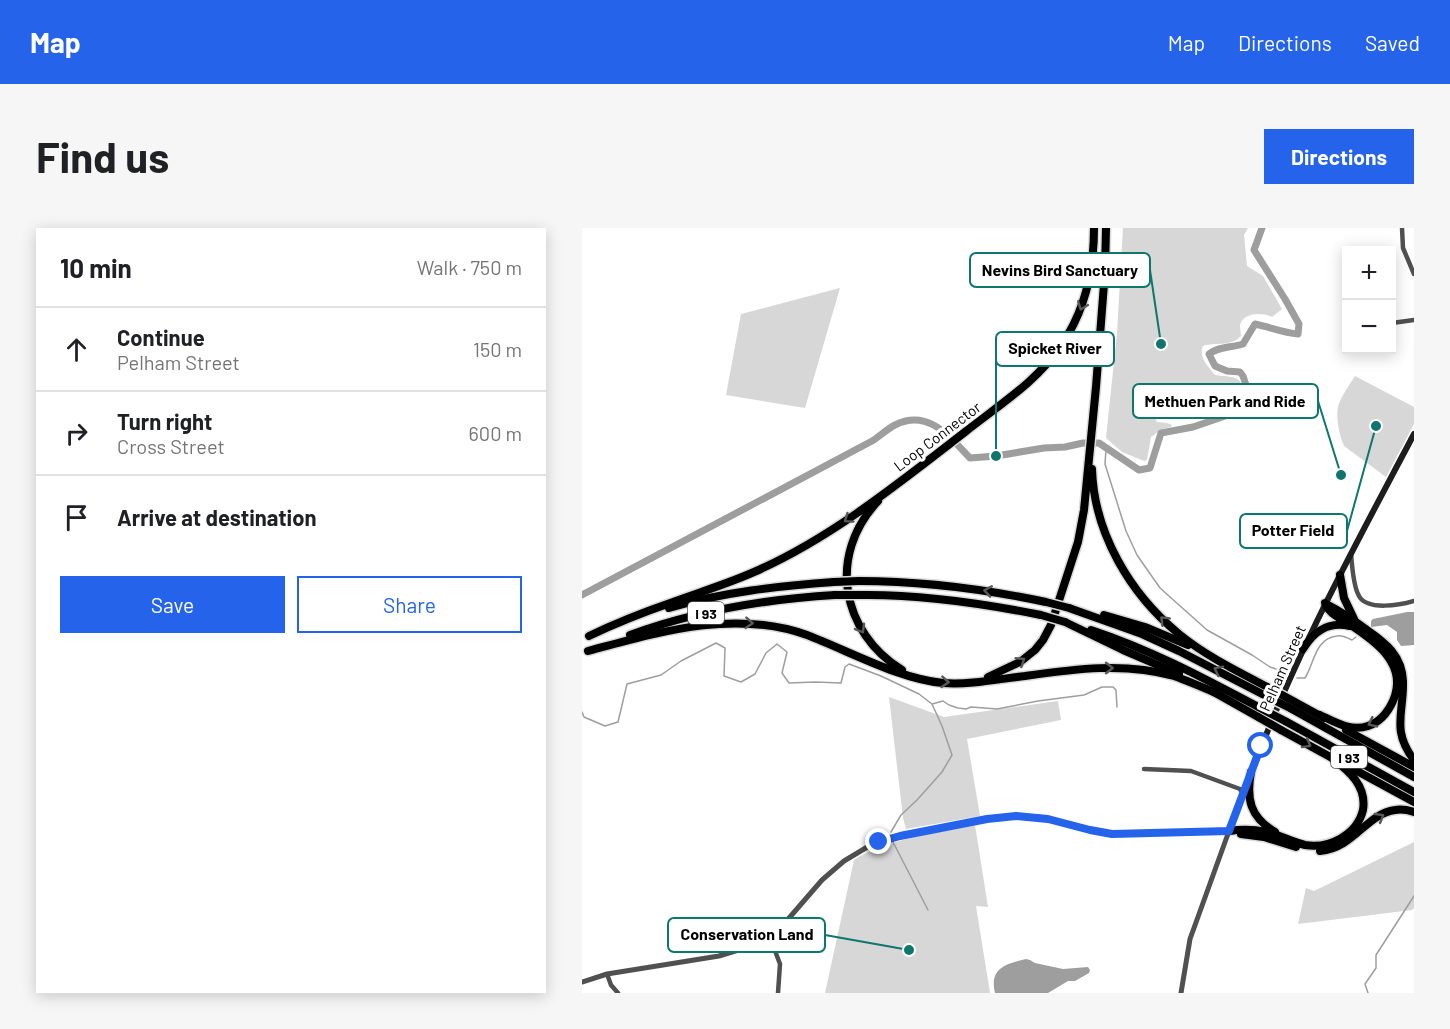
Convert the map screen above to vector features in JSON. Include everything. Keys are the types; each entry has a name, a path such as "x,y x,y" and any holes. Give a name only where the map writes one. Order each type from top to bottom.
{"highway":[{"name":"Loop Connector","path":"896,484 1032,379 1047,364 1076,320 1088,288 1093,260 1094,228"},
{"path":"967,682 992,676 1020,662 1035,650 1051,625 1080,532 1103,305 1106,228"},
{"path":"1090,448 1096,504 1111,549 1139,592 1162,618 1179,634 1210,655 1291,705 1348,728 1367,727 1383,717 1390,707 1395,696 1397,678 1392,661 1381,647 1353,623 1344,598 1340,575"},
{"path":"585,638 620,622 768,566 836,527 896,484"},
{"path":"896,484 871,509 856,534 848,563 848,590 856,621 875,649 896,666 923,679"},
{"name":"I 93","path":"585,638 648,615 717,596 777,587 834,582 908,582 959,587 1069,608 1142,634 1271,694"},
{"name":"I 93","path":"585,653 663,624 753,604 835,595 910,596 966,602 1041,615 1103,634 1162,657 1200,676 1262,714"},
{"path":"1325,603 1388,645 1398,660 1403,681 1400,729 1405,746 1414,760"},
{"path":"1069,608 1106,615 1145,627 1210,655"},
{"path":"1065,622 1172,670 1216,693"},
{"path":"585,653 675,629 717,623 750,623 795,631 909,676 943,683 988,681 1090,668 1122,668 1174,676 1283,725 1332,758 1414,802"},
{"path":"1303,649 1312,636 1325,627 1353,623"},
{"name":"I 93","path":"1291,705 1414,777"},
{"path":"1320,715 1414,767"},
{"name":"I 93","path":"1283,725 1414,792"},
{"path":"1229,831 1246,829 1266,832 1306,845 1323,845 1343,837 1358,821 1363,807 1362,791 1352,775 1332,758"},
{"path":"1251,772 1248,794 1254,812 1268,828 1283,837"},
{"path":"1229,831 1264,837 1307,850 1325,850 1347,842 1387,812 1398,810 1414,812"}],"main road":[{"name":"Pelham Street","path":"1229,831 1266,734 1303,649 1414,434"}],"street":[{"path":"1402,228 1403,248 1414,272"},
{"path":"1396,322 1414,320"},
{"path":"1352,553 1358,596 1366,603 1384,605 1414,601"},
{"path":"1340,575 1348,573 1354,575"},
{"path":"1143,770 1191,771 1240,789 1244,794"},
{"path":"582,982 607,974 719,956 745,948 770,935 788,920 822,880 856,852 900,836 987,819 1016,816 1048,819 1112,834 1229,831"},
{"name":"Pelham Street","path":"1181,993 1190,939 1229,831"},
{"path":"770,935 780,964 778,993"},
{"path":"607,974 611,985 618,993"}],"shaded area":[{"path":"1123,228 1248,228 1244,235 1247,266 1263,276 1282,309 1272,317 1264,314 1249,315 1240,325 1241,336 1232,342 1203,346 1203,358 1215,375 1232,377 1242,385 1242,393 1237,405 1227,411 1205,414 1190,407 1170,391 1159,394 1155,400 1153,414 1157,422 1172,425 1151,437 1147,460 1144,461 1122,452 1106,438 1117,333"},
{"path":"840,288 805,408 726,395 741,314"},
{"path":"1355,376 1414,407 1414,424 1386,477 1344,446 1341,437 1338,407"},
{"path":"1414,612 1414,645 1401,646 1397,640 1397,632 1387,625 1371,627 1373,619"},
{"path":"889,697 944,717 1058,701 1061,720 967,739 980,816 906,829"},
{"path":"975,825 988,907 976,906 990,993 825,993 854,860 897,842"},
{"path":"1414,842 1414,908 1412,910 1298,924 1306,888 1314,891"},
{"path":"1026,959 1063,969 1088,967 1090,970 1089,973 1075,981 1068,981 1048,993 995,993 994,978 1001,968"}],"waterway":[{"path":"582,595 872,441 889,428 907,421 918,420 937,427 970,458 1083,443 1099,443 1139,470 1150,468 1161,433 1193,427 1231,414 1243,400 1246,385 1243,376 1240,372 1227,371 1215,366 1209,354 1221,348 1243,344 1255,324 1298,334 1299,324 1254,250 1262,228"},
{"path":"1106,449 1105,464 1126,531 1137,555 1160,588 1207,630 1270,667 1285,672"},
{"path":"1297,678 1305,678 1316,652 1324,641 1337,636 1352,640 1356,637"},
{"path":"582,712 584,717 605,726 618,722 627,684 661,675 681,661 716,643 725,648 724,676 741,682 755,674 766,653 777,644 787,652 782,673 789,683 841,683 845,667 849,664 881,676 919,694 932,704 952,755 942,772 901,815 891,832"},
{"path":"932,704 943,701 958,708 997,709 1084,695 1102,687 1113,687 1116,690 1117,707"},
{"path":"893,842 928,910"},
{"path":"1368,993 1365,984 1376,968 1376,955 1414,896"}],"place":[{"name":"Nevins Bird Sanctuary","path":"1161,344"},
{"name":"Potter Field","path":"1376,426"},
{"name":"Spicket River","path":"996,456"},
{"name":"Methuen Park and Ride","path":"1341,475"},
{"name":"Conservation Land","path":"909,950"}],"route":[{"path":"879,842 889,838 987,819 1016,816 1048,819 1112,834 1229,831 1261,746"}]}
